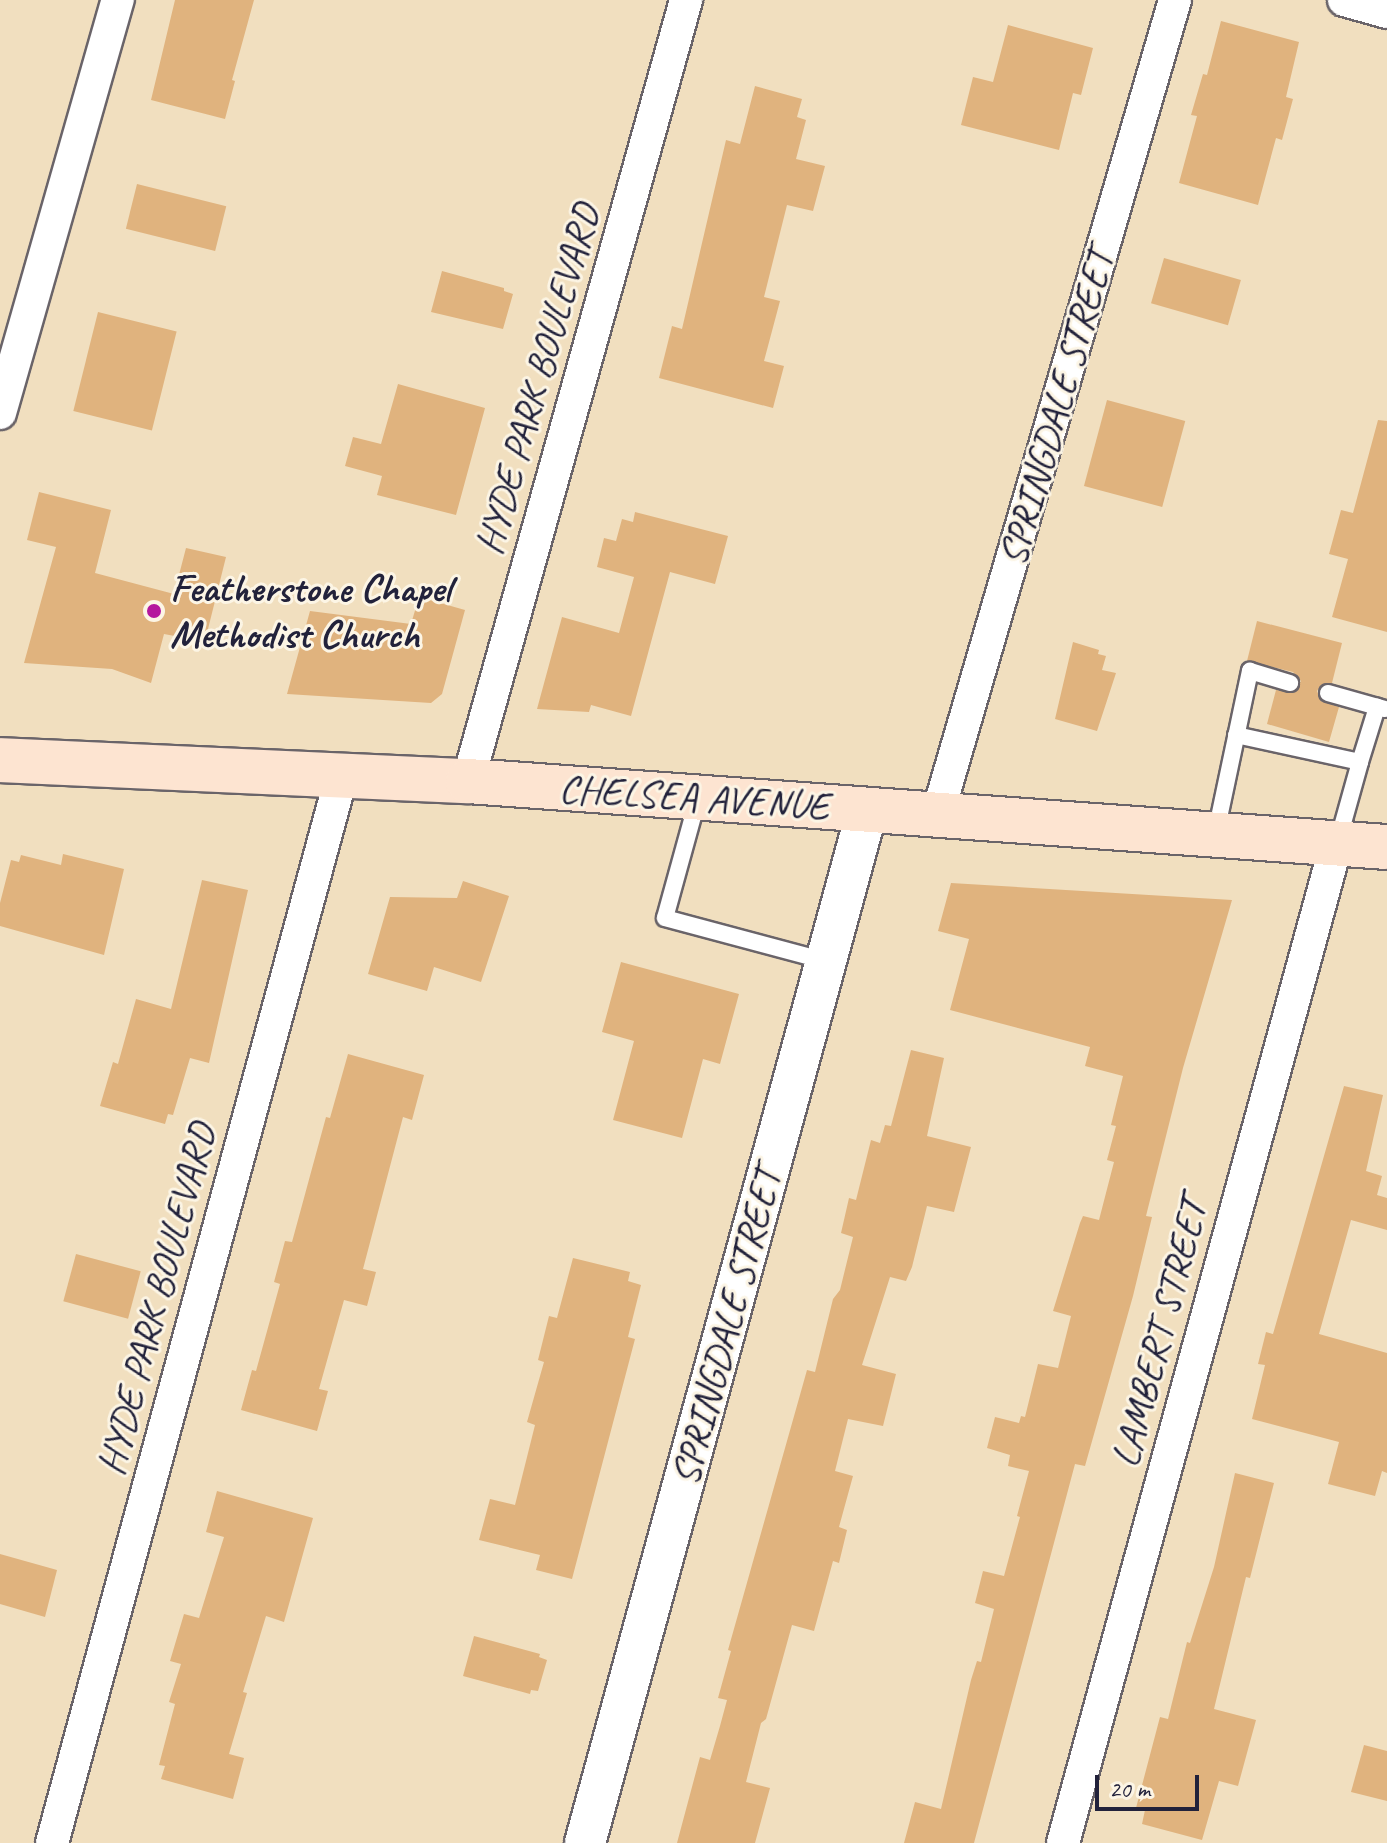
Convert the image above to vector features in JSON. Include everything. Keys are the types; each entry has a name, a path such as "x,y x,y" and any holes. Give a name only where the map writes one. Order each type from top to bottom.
{"main road":[{"name":"CHELSEA AVENUE","path":"0,760 341,778 468,781 1387,847"}],"street":[{"path":"0,413 118,0"},
{"name":"HYDE PARK BOULEVARD","path":"468,781 686,0"},
{"name":"SPRINGDALE STREET","path":"937,816 1175,0"},
{"path":"1344,0 1387,12"},
{"name":"HYDE PARK BOULEVARD","path":"52,1843 341,778"},
{"name":"SPRINGDALE STREET","path":"585,1843 867,811"},
{"name":"LAMBERT STREET","path":"1063,1843 1336,845"}],"lane":[{"path":"1215,835 1250,671 1290,683"},
{"path":"1328,693 1382,708 1360,762 1336,845"},
{"path":"1236,735 1360,762"},
{"path":"698,797 665,918 826,961"}],"building":[{"path":"175,0 254,0 232,80 235,81 225,119 151,100"},
{"path":"1221,21 1299,42 1286,97 1293,99 1282,140 1276,138 1258,205 1179,183 1197,116 1191,115 1203,74 1207,75"},
{"path":"1008,25 1093,48 1081,95 1073,93 1059,150 961,125 973,77 993,82"},
{"path":"755,86 802,99 797,117 806,120 796,159 825,166 813,211 787,205 764,297 780,301 764,361 784,366 773,408 659,378 672,326 682,329 726,140 740,144"},
{"path":"137,184 226,206 215,251 126,229"},
{"path":"1164,258 1241,280 1228,325 1151,303"},
{"path":"442,271 504,288 504,291 513,294 503,329 431,312"},
{"path":"98,312 177,332 152,431 73,411"},
{"path":"398,384 485,408 456,515 377,495 382,476 345,466 353,437 381,444"},
{"path":"1107,400 1185,421 1162,507 1084,486"},
{"path":"1378,420 1387,421 1387,632 1332,617 1348,559 1329,554 1341,510 1353,513"},
{"path":"39,492 111,510 95,573 174,594 186,548 226,557 207,633 199,631 196,640 164,634 151,683 112,669 24,663 56,547 27,540"},
{"path":"635,512 728,536 715,584 670,572 631,716 591,705 589,712 537,709 562,617 619,633 634,577 597,567 604,538 616,541 622,519 633,522"},
{"path":"419,597 465,610 442,694 431,703 287,694 310,611 411,624"},
{"path":"1257,621 1342,643 1332,683 1321,685 1317,691 1321,701 1339,707 1329,742 1267,724 1276,690 1293,693 1301,681 1293,672 1247,661"},
{"path":"1073,642 1099,650 1098,654 1106,656 1102,670 1116,673 1097,731 1055,719"},
{"path":"63,854 124,869 104,955 0,926 0,903 11,860 19,862 21,855 61,865"},
{"path":"202,880 248,890 209,1063 190,1058 173,1115 168,1114 165,1124 100,1106 113,1062 118,1064 136,999 171,1009"},
{"path":"463,881 509,896 481,982 434,967 427,991 368,974 390,897 457,898"},
{"path":"951,883 1232,900 1183,1068 1146,1216 1152,1217 1133,1296 1085,1466 1075,1464 974,1843 904,1843 915,1802 941,1809 971,1680 977,1661 981,1662 994,1609 975,1603 983,1571 1004,1576 1020,1517 1017,1516 1029,1471 1008,1466 1010,1455 987,1448 995,1417 1019,1423 1021,1416 1025,1417 1038,1364 1058,1368 1071,1316 1053,1311 1083,1216 1099,1220 1114,1162 1107,1160 1116,1126 1111,1125 1123,1076 1085,1066 1090,1047 950,1010 969,939 938,931"},
{"path":"621,962 739,994 720,1064 703,1059 682,1138 613,1120 634,1041 602,1032"},
{"path":"911,1050 944,1058 927,1136 971,1147 954,1212 927,1206 912,1267 906,1281 890,1277 862,1365 896,1374 883,1426 848,1419 835,1471 853,1476 839,1527 847,1530 839,1563 833,1561 814,1631 792,1625 766,1719 761,1723 746,1782 770,1788 755,1843 677,1843 700,1757 710,1760 720,1726 727,1700 718,1698 731,1651 728,1650 807,1370 815,1372 833,1299 840,1290 853,1237 841,1233 849,1198 856,1200 871,1140 880,1143 885,1125 891,1126"},
{"path":"348,1054 424,1075 412,1120 403,1117 363,1269 376,1272 367,1306 344,1300 319,1389 328,1391 317,1431 241,1410 252,1370 256,1371 280,1284 274,1282 285,1241 292,1242 326,1117 330,1118"},
{"path":"1344,1086 1383,1095 1366,1171 1382,1176 1377,1195 1387,1198 1387,1230 1351,1220 1319,1334 1387,1353 1387,1473 1382,1471 1375,1496 1328,1484 1339,1442 1252,1419 1265,1365 1258,1364 1266,1332 1273,1334"},
{"path":"76,1254 141,1271 128,1319 63,1301"},
{"path":"573,1258 630,1272 628,1281 641,1285 628,1337 635,1339 572,1579 536,1570 540,1555 479,1540 490,1499 515,1505 535,1425 527,1422 544,1362 538,1360 549,1316 557,1318"},
{"path":"1235,1473 1274,1483 1250,1578 1246,1577 1214,1709 1256,1720 1238,1786 1219,1781 1202,1840 1142,1824 1145,1810 1136,1808 1160,1717 1168,1719 1187,1642 1190,1643 1214,1567"},
{"path":"217,1491 313,1518 284,1622 266,1616 243,1692 247,1693 229,1754 244,1758 233,1799 161,1779 165,1766 159,1765 175,1704 169,1702 181,1664 170,1661 184,1614 199,1618 224,1537 206,1532"},
{"path":"0,1554 57,1570 45,1617 0,1604"},
{"path":"474,1636 540,1654 539,1657 547,1660 538,1691 531,1690 530,1694 463,1676"},
{"path":"1364,1745 1387,1751 1387,1801 1351,1792"}],"place":[{"name":"Featherstone Chapel Methodist Church","path":"154,611"}]}
